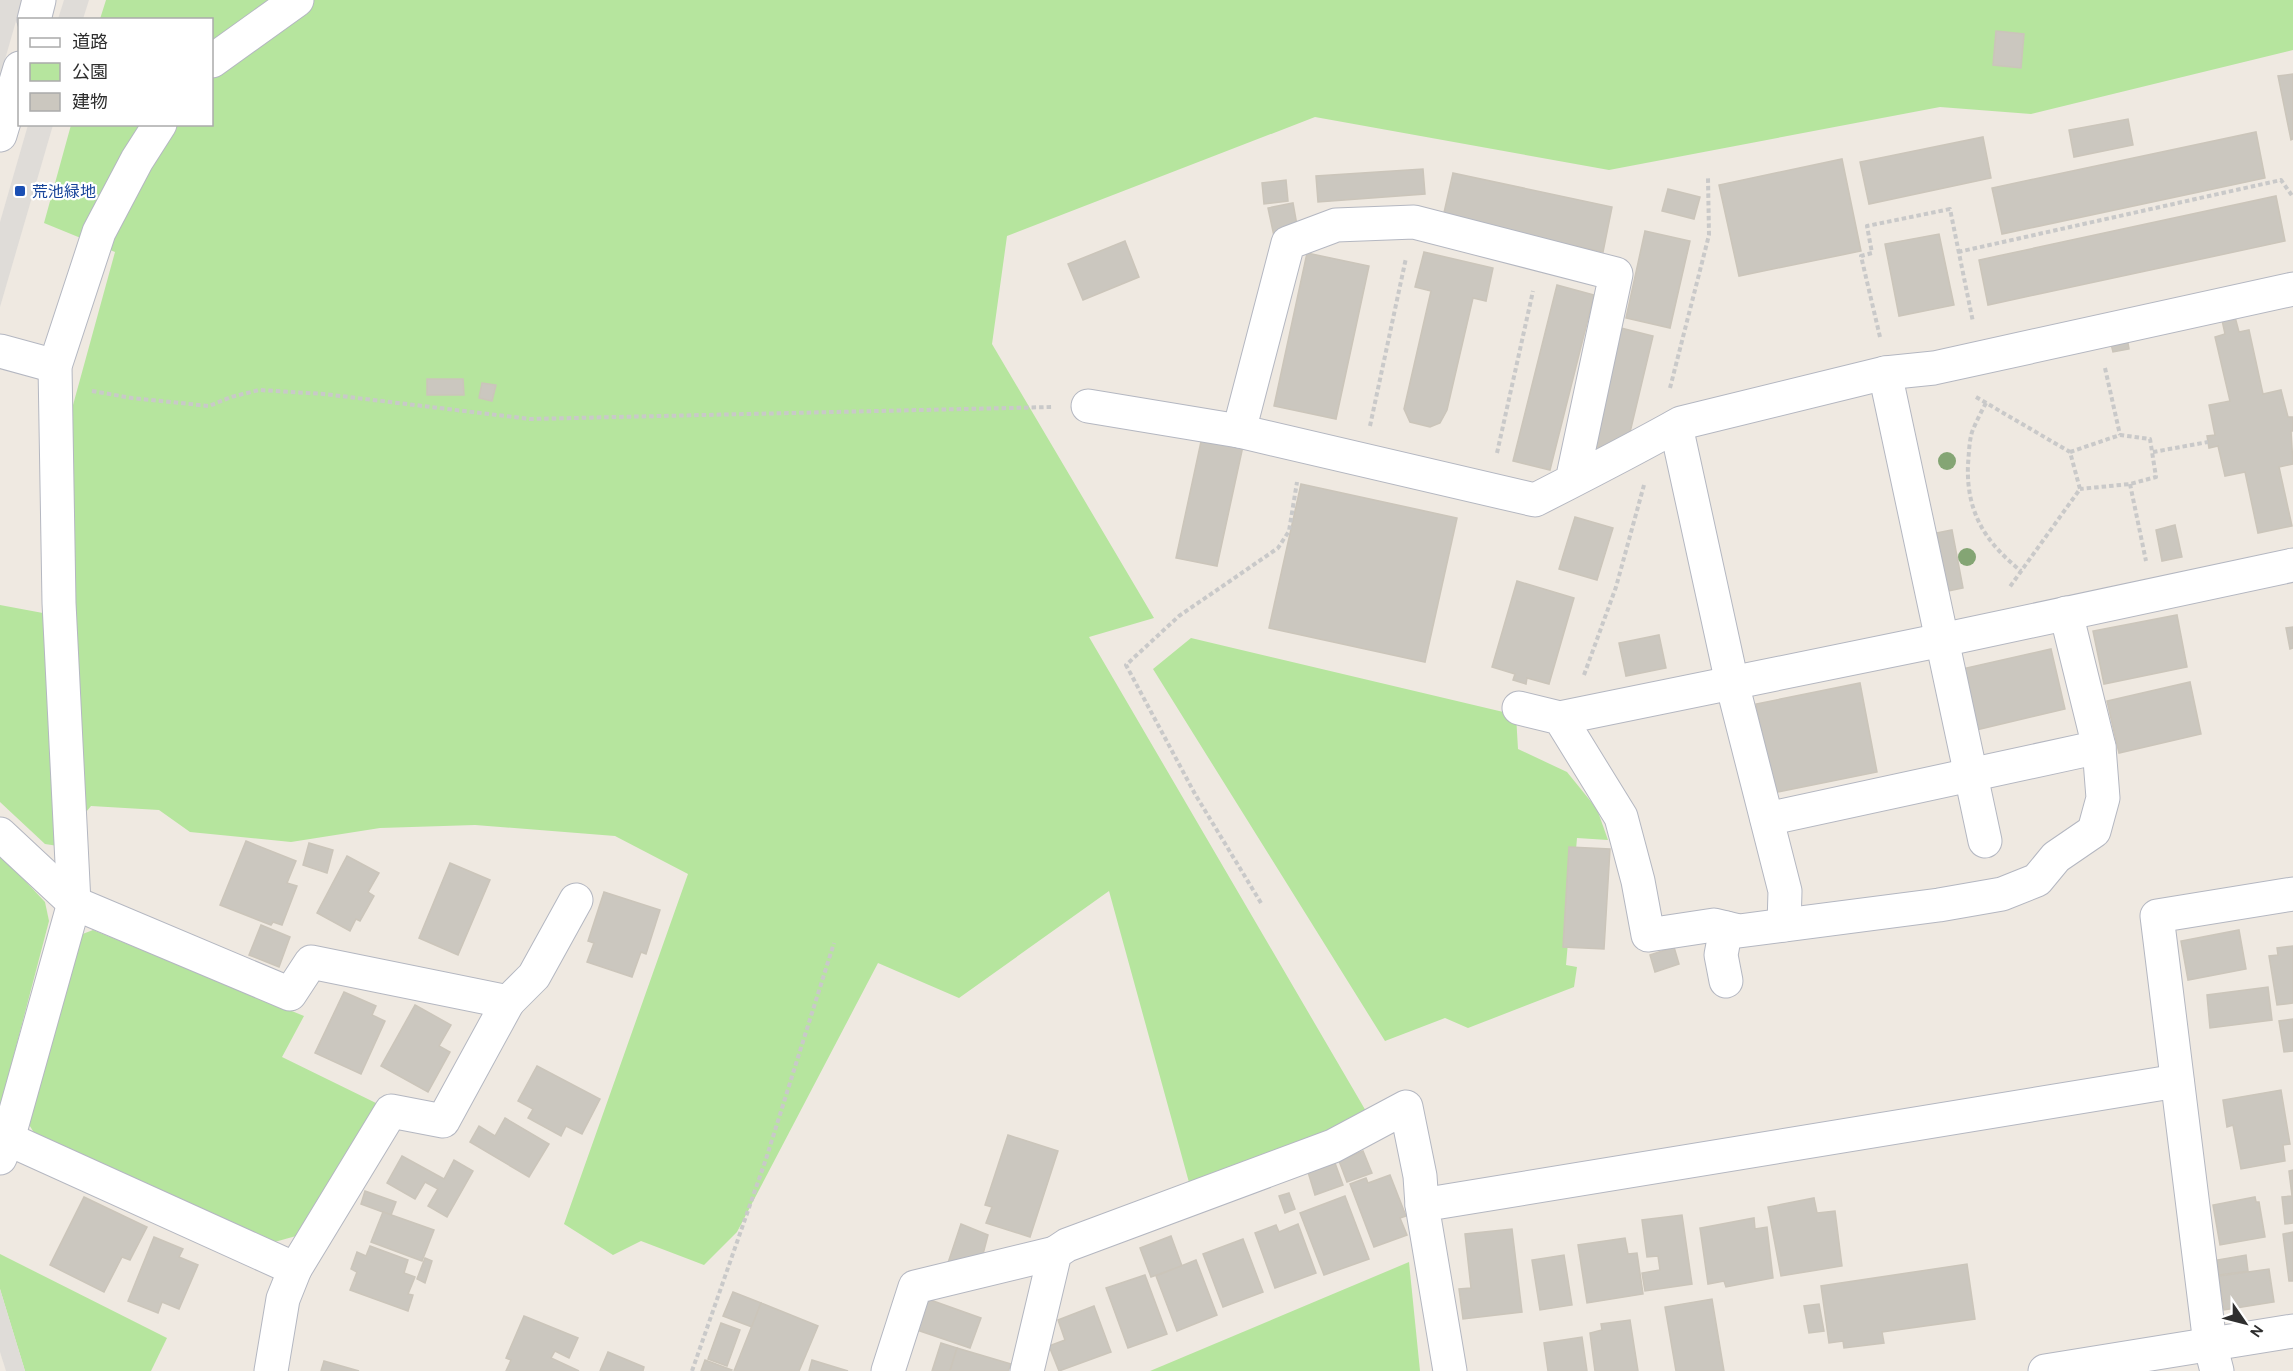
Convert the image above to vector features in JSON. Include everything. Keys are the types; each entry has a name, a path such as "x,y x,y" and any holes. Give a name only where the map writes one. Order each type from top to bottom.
{"street":[{"path":"34,18 39,0"},
{"path":"213,60 297,0"},
{"path":"0,135 18,75"},
{"path":"159,126 137,160 99,232 56,376 59,603 74,903 4,1149 295,1269"},
{"path":"1239,431 1288,243 1336,225 1414,222 1616,274 1572,481"},
{"path":"1088,406 1239,431 1535,500 1676,426 1886,373 1934,368 2293,289"},
{"path":"0,351 56,376"},
{"path":"1886,373 1985,841"},
{"path":"1676,426 1732,683 1785,891 1784,925"},
{"path":"1519,708 1560,718 2293,565"},
{"path":"1560,718 1621,817 1638,881 1648,935 1714,925 1739,932 2002,894 2037,880 2056,857 2094,831 2103,798 2099,747 2066,613"},
{"path":"1767,819 2099,747"},
{"path":"0,834 74,903 290,994 311,962 508,1002"},
{"path":"2213,1358 2157,916 2293,894"},
{"path":"270,1371 283,1299 295,1269 391,1111 443,1121 508,1002 534,976 576,900"},
{"path":"1726,928 1721,955 1726,981"},
{"path":"1422,1205 2177,1081"},
{"path":"888,1371 915,1287 1055,1253 1066,1245 1333,1146 1406,1107 1420,1176 1422,1205 1449,1371"},
{"path":"1027,1371 1055,1253"},
{"path":"2045,1371 2213,1358 2293,1331"}],"path":[{"path":"1958,252 2281,180 2293,197"},
{"path":"1886,373 1861,256 1872,253 1867,226 1950,209 1981,357"},
{"path":"1362,459 1414,222"},
{"path":"1488,489 1541,255"},
{"path":"2097,332 2120,435"},
{"path":"1934,368 1946,380 2070,452 2080,489"},
{"path":"56,376 132,399 209,405 231,396 260,390 324,394 530,419 1088,406"},
{"path":"1986,403 1971,435 1967,483 1974,513 1987,536 2000,554 2021,571"},
{"path":"1986,630 1991,614 2080,489 2130,484 2156,477 2150,439 2120,435 2070,452"},
{"path":"2153,452 2208,442"},
{"path":"1261,903 1195,794 1126,665 1179,616 1278,548 1289,531 1303,446"},
{"path":"2130,484 2153,594"},
{"path":"692,1371 766,1159 834,943"}],"green space":[{"path":"106,0 2293,0 2293,50 2031,114 1940,107 1609,170 1315,117 1007,236 992,344 1154,618 1089,637 1370,1118 1193,1197 1109,891 959,998 878,963 737,1232 704,1265 641,1241 613,1255 564,1224 688,874 615,836 475,825 380,828 291,842 190,832 159,810 91,806 58,846 45,844 0,802 0,605 75,619 70,416 115,252 44,223 71,126 213,126 213,18 100,18"},
{"path":"1191,638 1516,715 1518,749 1567,772 1597,809 1608,840 1577,838 1566,965 1577,967 1574,987 1468,1028 1445,1018 1385,1041 1153,669"},
{"path":"0,854 45,902 49,921 0,1108"},
{"path":"93,930 304,1016 282,1057 378,1104 296,1236 271,1243 36,1136 25,1118 80,935"},
{"path":"0,1254 167,1338 151,1371 25,1371 0,1289"},
{"path":"1409,1262 1420,1371 1150,1371"}],"shaded area":[{"path":"0,0 22,0 0,77"},
{"path":"64,0 89,0 83,18 58,18"},
{"path":"28,126 53,126 0,307 0,222"},
{"path":"0,1289 25,1371 6,1371 0,1352"}],"building":[{"path":"1996,31 2024,34 2021,68 1993,65"},
{"path":"2293,74 2293,139 2291,140 2278,76"},
{"path":"2128,119 2133,145 2074,157 2069,130"},
{"path":"2256,132 2265,178 2002,234 1992,188"},
{"path":"1983,137 1991,178 1869,204 1860,162"},
{"path":"1842,159 1861,251 1739,276 1719,185"},
{"path":"1423,169 1425,194 1318,202 1316,176"},
{"path":"1453,173 1612,207 1603,252 1443,217"},
{"path":"1286,180 1288,201 1264,204 1262,183"},
{"path":"1668,189 1700,197 1694,219 1662,211"},
{"path":"2276,196 2285,241 1988,305 1979,260"},
{"path":"1293,203 1298,231 1274,236 1268,208"},
{"path":"1645,231 1690,241 1670,328 1626,318"},
{"path":"1939,234 1954,305 1899,316 1885,244"},
{"path":"1125,241 1139,277 1083,300 1068,264"},
{"path":"1424,252 1493,268 1486,301 1473,298 1447,410 1440,423 1430,427 1410,422 1404,409 1431,291 1415,287"},
{"path":"1307,253 1369,266 1336,419 1274,406"},
{"path":"1557,285 1594,295 1550,470 1513,461"},
{"path":"2235,317 2239,332 2249,330 2263,394 2281,390 2288,417 2293,417 2293,431 2291,431 2293,464 2279,467 2292,526 2258,533 2245,472 2225,476 2218,446 2209,448 2207,436 2215,435 2209,405 2230,401 2215,337 2225,334 2222,320"},
{"path":"1621,328 1653,336 1627,445 1617,452 1593,446"},
{"path":"2126,332 2129,349 2113,352 2109,336"},
{"path":"427,379 463,379 464,395 427,395"},
{"path":"482,383 496,385 492,401 479,398"},
{"path":"1202,437 1243,446 1217,566 1176,558"},
{"path":"1301,484 1457,518 1425,662 1269,628"},
{"path":"1575,517 1613,528 1597,580 1559,569"},
{"path":"2175,525 2182,557 2162,561 2156,530"},
{"path":"1952,530 1963,588 1943,592 1931,534"},
{"path":"1517,581 1574,598 1549,684 1527,678 1526,684 1513,680 1515,674 1492,667"},
{"path":"2177,615 2187,667 2104,684 2093,631"},
{"path":"2293,627 2293,648 2290,649 2286,628"},
{"path":"1659,635 1666,668 1626,676 1619,643"},
{"path":"2051,649 2065,709 1976,730 1962,669"},
{"path":"2190,682 2201,734 2119,753 2107,701"},
{"path":"1860,683 1877,772 1773,793 1756,704"},
{"path":"246,841 296,861 287,883 297,886 282,925 273,922 271,925 220,905"},
{"path":"309,843 333,850 327,873 303,865"},
{"path":"1569,847 1610,849 1604,949 1563,947"},
{"path":"347,856 379,873 368,892 374,896 360,921 356,919 350,931 317,913"},
{"path":"450,863 490,880 458,955 419,938"},
{"path":"604,892 660,910 646,954 641,952 632,977 587,962 594,943 588,941"},
{"path":"261,925 290,937 279,967 249,955"},
{"path":"2239,930 2246,969 2188,980 2181,941"},
{"path":"2293,946 2293,1003 2277,1005 2269,956 2278,955 2277,948"},
{"path":"1674,947 1679,964 1655,972 1650,955"},
{"path":"2268,987 2272,1020 2210,1028 2207,995"},
{"path":"344,992 376,1006 372,1015 385,1021 361,1074 315,1053"},
{"path":"415,1005 451,1025 439,1046 450,1052 428,1092 381,1066"},
{"path":"2293,1019 2293,1051 2284,1052 2279,1021"},
{"path":"537,1066 600,1099 582,1134 566,1126 561,1136 528,1118 533,1109 518,1101"},
{"path":"2281,1090 2290,1144 2283,1145 2285,1161 2241,1169 2233,1125 2227,1127 2223,1100"},
{"path":"505,1118 549,1144 529,1177 470,1142 479,1126 495,1136"},
{"path":"1008,1135 1058,1151 1030,1237 986,1223 992,1207 985,1205"},
{"path":"1363,1151 1372,1173 1347,1182 1339,1161"},
{"path":"402,1156 444,1179 454,1160 473,1171 447,1217 428,1206 438,1189 425,1182 415,1199 387,1183"},
{"path":"1335,1163 1343,1185 1315,1195 1308,1172"},
{"path":"2293,1170 2293,1223 2285,1224 2282,1197 2292,1196 2289,1171"},
{"path":"1390,1175 1406,1216 1400,1218 1407,1235 1374,1247 1350,1184 1366,1178 1368,1183"},
{"path":"365,1191 396,1202 391,1215 361,1204"},
{"path":"1289,1193 1295,1209 1285,1213 1279,1196"},
{"path":"1345,1196 1369,1259 1324,1275 1300,1213"},
{"path":"84,1197 147,1227 130,1260 122,1257 104,1292 50,1265"},
{"path":"2255,1197 2256,1202 2259,1202 2265,1237 2220,1245 2213,1205"},
{"path":"1814,1198 1817,1213 1835,1211 1842,1266 1781,1276 1768,1207"},
{"path":"383,1212 434,1230 422,1261 371,1242"},
{"path":"1682,1215 1692,1284 1645,1291 1642,1273 1660,1270 1658,1256 1647,1257 1642,1220"},
{"path":"1754,1218 1755,1229 1767,1227 1773,1278 1726,1287 1724,1281 1708,1284 1700,1228"},
{"path":"961,1224 988,1235 982,1258 947,1266"},
{"path":"1298,1224 1316,1273 1275,1288 1255,1233 1276,1225 1279,1232"},
{"path":"1512,1229 1522,1312 1463,1319 1459,1289 1471,1288 1465,1234"},
{"path":"2293,1232 2293,1281 2289,1281 2283,1234"},
{"path":"1171,1236 1182,1266 1151,1277 1140,1248"},
{"path":"154,1237 183,1249 179,1257 198,1265 179,1309 162,1302 158,1313 128,1301"},
{"path":"1625,1238 1628,1254 1637,1253 1643,1294 1587,1303 1578,1245"},
{"path":"1243,1239 1263,1292 1223,1307 1203,1254"},
{"path":"370,1246 408,1260 404,1273 415,1277 408,1294 413,1295 408,1311 350,1290 357,1272 351,1269 357,1252 366,1256"},
{"path":"1564,1255 1572,1305 1540,1310 1532,1260"},
{"path":"2246,1255 2248,1271 2219,1275 2217,1260"},
{"path":"425,1258 432,1261 425,1283 417,1279"},
{"path":"1196,1260 1217,1315 1177,1331 1156,1276"},
{"path":"1967,1264 1975,1319 1882,1332 1884,1343 1844,1348 1843,1341 1829,1343 1821,1286"},
{"path":"2269,1269 2274,1302 2224,1310 2219,1276"},
{"path":"1145,1275 1167,1334 1128,1348 1106,1288"},
{"path":"733,1292 761,1303 752,1327 723,1316"},
{"path":"922,1297 981,1318 970,1348 911,1328"},
{"path":"1712,1299 1724,1371 1676,1371 1665,1307"},
{"path":"761,1303 818,1326 799,1371 734,1371"},
{"path":"1819,1304 1824,1331 1809,1333 1804,1306"},
{"path":"1094,1306 1111,1352 1059,1371 1049,1346 1065,1340 1058,1320"},
{"path":"524,1316 578,1338 569,1358 555,1351 551,1358 579,1371 506,1371 511,1360 506,1358"},
{"path":"1630,1320 1638,1371 1595,1371 1590,1333 1602,1330 1601,1324"},
{"path":"721,1323 740,1330 727,1366 708,1359"},
{"path":"1582,1337 1587,1371 1548,1371 1544,1343"},
{"path":"941,1343 957,1348 950,1371 932,1371"},
{"path":"957,1348 1011,1364 1008,1371 950,1371"},
{"path":"608,1352 644,1367 643,1371 600,1371"},
{"path":"705,1360 732,1370 701,1371"},
{"path":"812,1360 848,1371 809,1371"},
{"path":"324,1361 359,1371 321,1371"}],"place":[{"name":"荒池緑地","path":"20,191"}]}
